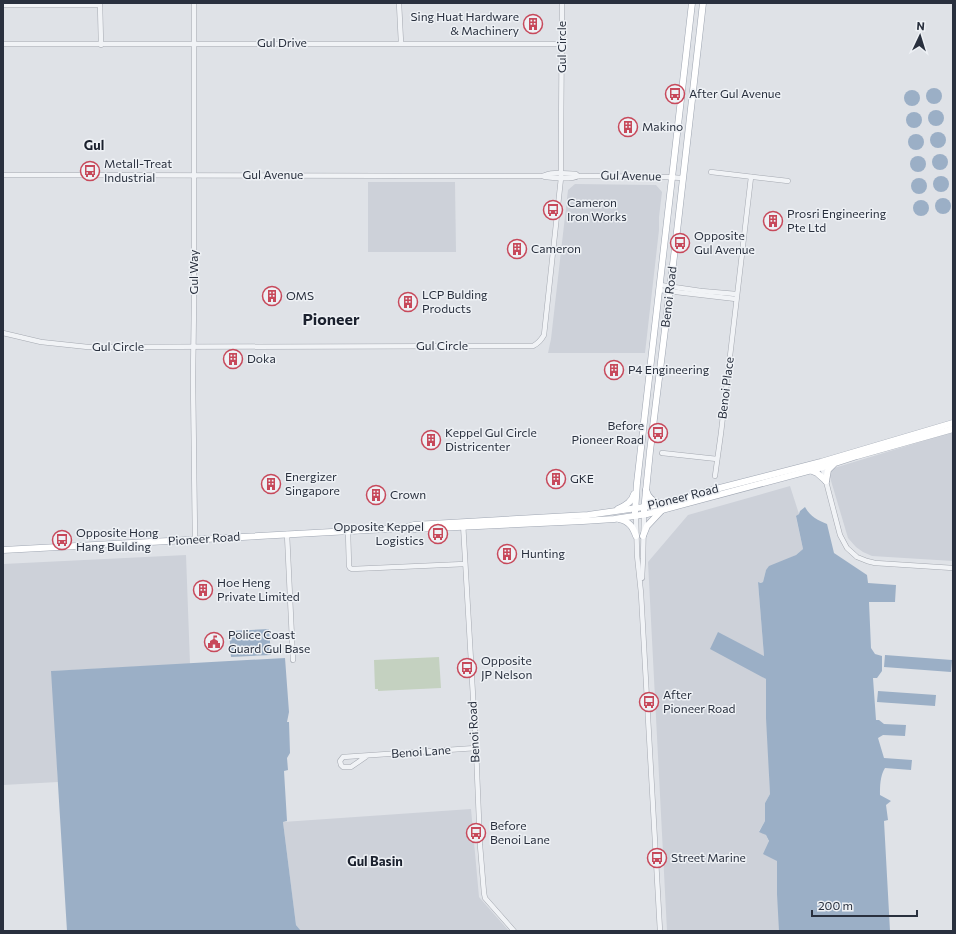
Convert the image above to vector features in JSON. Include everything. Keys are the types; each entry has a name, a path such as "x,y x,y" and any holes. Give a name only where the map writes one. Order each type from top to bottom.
{"main road":[{"name":"Benoi Road","path":"636,516 635,509 637,483 692,3"},
{"name":"Benoi Road","path":"644,515 650,451 703,3"},
{"name":"Pioneer Road","path":"3,550 405,528 414,525 614,519 644,515 662,510 822,464 953,424"},
{"name":"Pioneer Road","path":"797,471 810,470 822,464 837,462 953,429"},
{"path":"826,481 828,470 837,462"},
{"path":"810,470 817,473 826,481"},
{"name":"Pioneer Road","path":"463,524 588,515 635,509 666,504 712,490 786,474"},
{"path":"613,512 624,506 633,498 637,483"},
{"path":"646,488 651,500 666,504"},
{"path":"643,536 647,526 662,510"},
{"path":"614,519 629,523 633,527 636,536"}],"street":[{"name":"Gul Way","path":"194,3 195,176 193,347 195,540"},
{"path":"400,3 401,43"},
{"name":"Gul Circle","path":"3,333 41,342 88,347 533,346 542,340 544,335 561,176 562,3"},
{"path":"3,5 100,4 101,45"},
{"name":"Gul Drive","path":"3,44 561,44"},
{"path":"711,172 788,181"},
{"name":"Gul Avenue","path":"3,175 544,176 546,174 561,176 576,174 578,176 682,178"},
{"name":"Benoi Place","path":"715,476 751,177"},
{"path":"659,288 736,296"},
{"path":"662,453 717,459"},
{"path":"822,464 840,535 847,548 856,557 875,563 953,568"},
{"name":"Benoi Road","path":"641,592 644,515"},
{"name":"Benoi Road","path":"636,516 637,555 641,592 660,931"},
{"name":"Benoi Road","path":"463,524 480,845 484,893 485,898 514,931"},
{"path":"348,531 350,568 465,564"},
{"path":"288,534 293,660"},
{"name":"Benoi Lane","path":"367,756 351,767 343,767 341,765 340,761 343,757 476,748"}],"shaded area":[{"path":"368,182 455,182 456,252 368,252"},
{"path":"575,184 656,185 662,192 645,353 548,353 551,339 568,190"},
{"path":"953,432 953,561 872,556 856,547 848,538 829,474 834,468"},
{"path":"790,486 799,514 796,517 803,549 796,555 766,570 763,582 758,582 764,656 718,633 766,679 770,794 765,803 765,821 759,831 766,835 777,861 780,931 667,931 648,562 688,515"},
{"path":"186,555 190,664 52,671 58,782 3,785 3,564"},
{"path":"471,809 479,897 509,931 301,931 296,925 283,822"}],"green space":[{"path":"439,657 441,688 378,691 378,689 375,689 374,660"}],"water":[{"path":"934,88 940,90 942,96 940,102 934,104 928,102 926,96 928,90"},
{"path":"912,90 918,92 920,98 918,104 912,106 906,104 904,98 906,92"},
{"path":"936,110 942,112 944,118 942,124 936,126 930,124 928,118 930,112"},
{"path":"914,112 920,114 922,120 920,126 914,128 908,126 906,120 908,114"},
{"path":"938,132 944,134 946,140 944,146 938,148 932,146 930,140 932,134"},
{"path":"916,134 922,136 924,142 922,148 916,150 910,148 908,142 910,136"},
{"path":"940,154 946,156 948,162 946,168 940,170 934,168 932,162 934,156"},
{"path":"918,156 924,158 926,164 924,170 918,172 912,170 910,164 912,158"},
{"path":"941,176 947,178 949,184 947,190 941,192 935,190 933,184 935,178"},
{"path":"919,178 925,180 927,186 925,192 919,194 913,192 911,186 913,180"},
{"path":"943,198 949,200 951,206 949,212 943,214 937,212 935,206 937,200"},
{"path":"921,200 927,202 929,208 927,214 921,216 915,214 913,208 915,202"},
{"path":"805,507 814,517 827,524 834,553 867,575 868,583 896,585 895,602 869,602 871,648 875,654 882,656 882,671 877,678 873,678 876,720 879,720 884,724 906,725 905,736 883,735 878,738 884,758 912,760 911,770 885,768 881,781 880,795 891,801 886,805 888,820 884,821 890,931 779,931 777,861 763,854 769,841 766,835 759,832 765,821 765,803 770,794 766,718 766,679 710,649 718,632 764,656 758,582 763,582 766,570 769,566 796,555 803,549 796,516"},
{"path":"269,629 271,655 231,657 229,631"},
{"path":"885,655 952,660 951,672 884,667"},
{"path":"285,658 289,712 287,722 289,722 290,753 287,758 288,770 284,771 287,821 283,822 296,925 301,931 67,931 51,671"},
{"path":"878,691 936,695 935,706 877,702"}],"place":[{"name":"Sing Huat Hardware & Machinery","path":"533,24"},
{"name":"After Gul Avenue","path":"675,94"},
{"name":"Makino","path":"628,127"},
{"name":"Metall-Treat Industrial","path":"90,171"},
{"name":"Cameron Iron Works","path":"553,210"},
{"name":"Prosri Engineering Pte Ltd","path":"773,221"},
{"name":"Opposite Gul Avenue","path":"680,243"},
{"name":"Cameron","path":"517,249"},
{"name":"OMS","path":"272,296"},
{"name":"LCP Bulding Products","path":"408,302"},
{"name":"Doka","path":"233,359"},
{"name":"P4 Engineering","path":"614,370"},
{"name":"Before Pioneer Road","path":"658,433"},
{"name":"Keppel Gul Circle Districenter","path":"431,440"},
{"name":"GKE","path":"556,479"},
{"name":"Energizer Singapore","path":"271,484"},
{"name":"Crown","path":"376,495"},
{"name":"Opposite Keppel Logistics","path":"438,534"},
{"name":"Opposite Hong Hang Building","path":"62,540"},
{"name":"Hunting","path":"507,554"},
{"name":"Hoe Heng Private Limited","path":"203,590"},
{"name":"Police Coast Guard Gul Base","path":"214,642"},
{"name":"Opposite JP Nelson","path":"467,668"},
{"name":"After Pioneer Road","path":"649,702"},
{"name":"Before Benoi Lane","path":"476,833"},
{"name":"Street Marine","path":"657,858"}],"district":[{"name":"Gul","path":"94,145"},
{"name":"Pioneer","path":"331,319"},
{"name":"Gul Basin","path":"375,861"}]}
